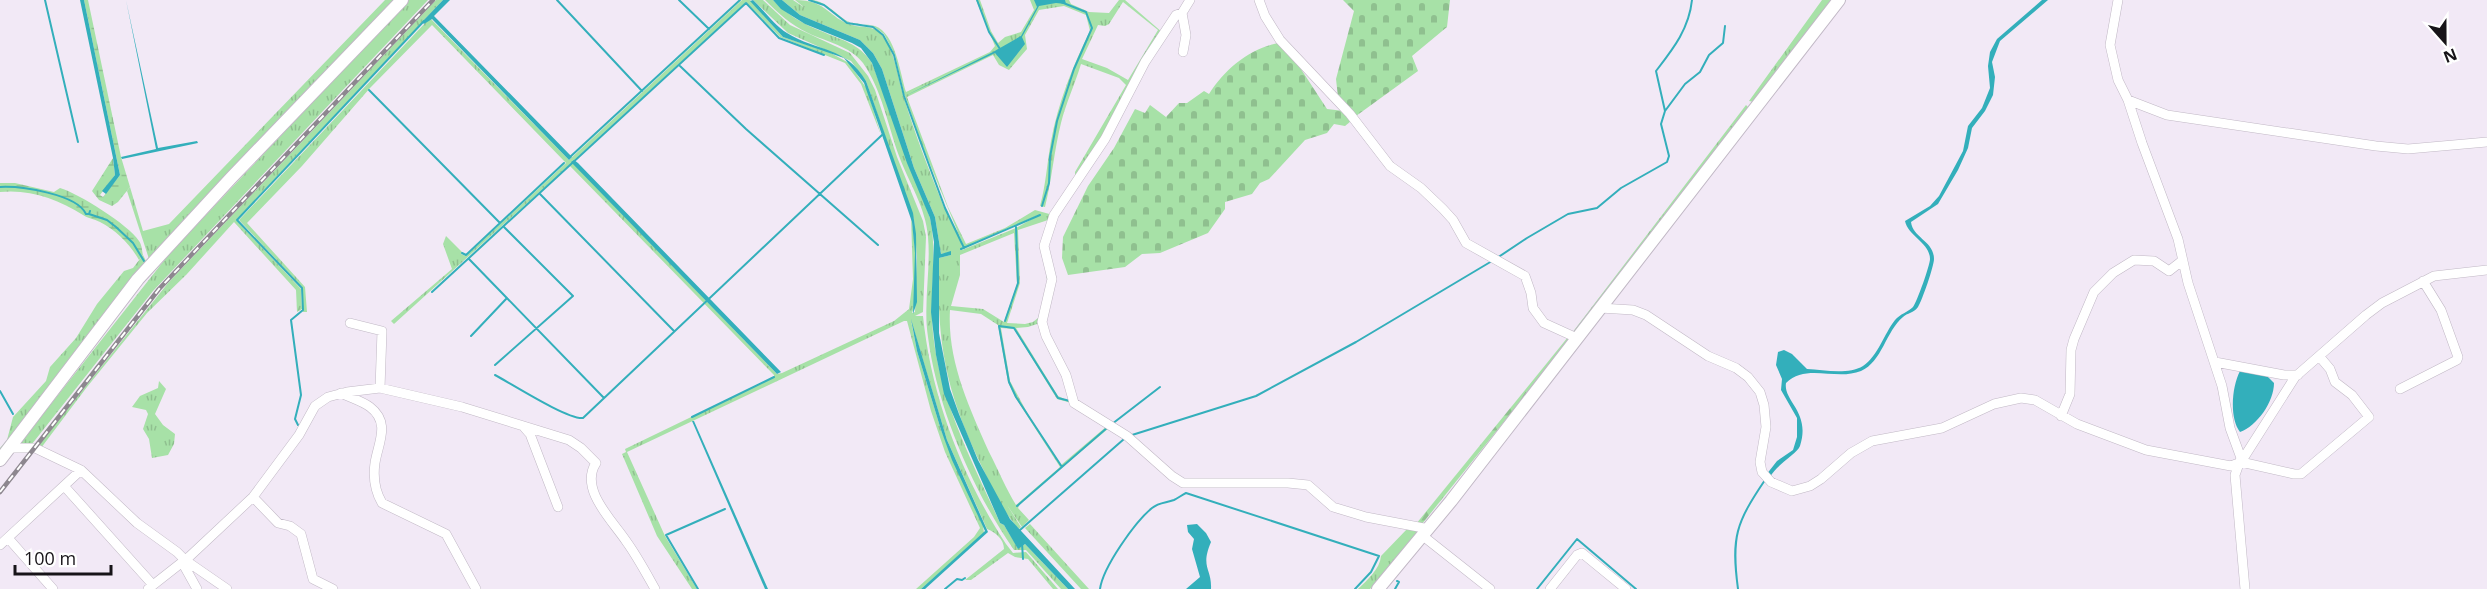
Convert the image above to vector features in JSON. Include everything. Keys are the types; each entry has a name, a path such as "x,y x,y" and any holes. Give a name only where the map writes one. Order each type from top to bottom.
{"main road":[{"path":"0,460 138,279 231,178 402,0"},
{"path":"1378,589 1426,532 1839,0"}],"street":[{"path":"1182,52 1186,35 1182,14 1190,0"},
{"path":"1259,0 1265,16 1280,40 1350,114 1390,165 1421,188 1443,209 1453,220 1466,243 1525,276 1533,308 1544,323 1577,338"},
{"path":"2118,0 2110,45 2118,80 2128,100 2178,239 2241,462"},
{"path":"1182,14 1176,15 1145,62 1114,124 1054,215 1044,246 1052,279 1042,322 1046,336 1070,387 1074,402 1127,436 1183,483 1308,485 1333,507 1426,532 1490,589"},
{"path":"2128,100 2167,115 2376,146 2408,149 2487,142"},
{"path":"2061,416 2070,394 2071,350 2074,339 2098,287 2113,273 2134,260 2154,261 2169,271 2183,260"},
{"path":"2245,589 2235,475 2241,462 2298,375 2382,303 2434,276 2487,270"},
{"path":"2400,389 2457,360 2458,357 2440,310 2423,281"},
{"path":"1600,308 1633,310 1646,315 1708,356 1737,368 1748,377 1760,392 1764,405 1766,427 1760,462 1762,472 1771,482 1792,491 1810,486 1851,453 1872,441 1942,428 2007,399 2035,400 2061,416 2146,450 2230,466 2241,462 2301,474 2369,417 2352,395 2336,382 2330,369 2319,356"},
{"path":"350,323 382,331 380,388"},
{"path":"2214,362 2284,375 2298,375"},
{"path":"65,487 150,587 183,561 253,498 299,435 320,401 341,393 380,388 462,407 569,440 581,448 596,463 591,477 598,500 627,541 655,589"},
{"path":"341,393 370,407 382,421 383,431 374,475 375,487 381,503 446,534 460,555 465,572 476,589"},
{"path":"523,426 530,434 558,507"},
{"path":"10,447 35,448 81,470 137,523 177,552 197,589"},
{"path":"53,589 4,542 81,470"},
{"path":"253,498 278,523 290,526 301,534 313,579 333,589"},
{"path":"1550,589 1580,553 1586,555 1626,589"},
{"path":"183,561 227,589"}],"green space":[{"path":"84,0 88,0 121,157 130,187 112,206 99,200 92,191 113,158 115,175 100,195 103,197 120,175"},
{"path":"385,0 393,0 149,259 127,191 130,187 143,231 169,224"},
{"path":"409,0 428,0 153,291 32,444 17,447 170,253"},
{"path":"436,0 443,0 236,220 301,289 302,309 297,312 296,290 234,222 187,274 147,313 41,448 38,446 168,283"},
{"path":"742,0 750,0 783,37 829,52 849,63 867,89 881,135 861,84 845,63 780,37 746,2 572,162 777,374 782,373 894,321 909,309 913,279 911,217 916,278 914,220 866,81 851,61 788,33 753,0 763,0 790,25 850,53 868,76 875,90 897,157 923,221 926,237 923,312 915,316 923,316 933,376 951,435 976,491 1006,544 1013,553 1026,552 1058,589 1053,589 1028,559 1015,557 1008,553 971,580 965,580 1004,549 1004,545 999,536 987,529 947,440 911,320 917,351 941,430 984,533 921,589 916,589 974,537 980,528 945,452 931,411 907,321 904,321 627,452 665,536 697,589 692,589 657,536 622,454 626,452 625,449 774,375 569,165 394,324 391,321 452,269 443,244 446,236 462,252 461,254 466,256 566,163 432,25 370,88 302,166 247,223 305,287 307,312 303,312 302,287 239,220 428,20 431,19 569,160","holes":["916,295 915,312 912,313 914,305"]},
{"path":"765,0 773,0 801,22 855,46 872,63 930,218 933,246 933,333 942,383 950,407 968,454 1000,523 1004,525 1018,548 1025,544 1068,589 1061,589 1026,550 1014,550 971,475 948,420 939,392 928,337 927,226 870,74 852,52 796,26"},
{"path":"782,0 793,0 805,8 795,0 814,3 844,22 874,29 886,41 893,56 917,138 943,205 960,239 962,250 1016,228 1041,214 964,247 922,145 904,93 895,55 884,34 873,26 862,24 875,26 888,37 896,55 906,92 990,52 995,46 976,0 980,0 991,31 998,43 1005,37 1021,32 1034,10 1030,0 1069,0 1071,4 1089,12 1109,13 1119,0 1125,0 1163,33 1144,61 1104,138 1055,212 1053,211 1075,177 1075,172 1126,85 1119,78 1081,64 1061,123 1045,207 1040,206 1051,141 1062,98 1090,31 1086,15 1064,6 1039,10 1025,35 1027,49 1009,70 999,65 993,55 907,97 948,207 966,244 1005,228 1035,210 1053,215 1044,246 1051,280 1040,323 1016,328 1058,396 1075,404 1057,399 1014,329 1001,328 1010,381 1029,416 1061,465 1107,426 1109,428 1021,502 1018,508 1029,520 1022,527 1007,505 1021,527 1019,529 991,487 952,392 946,368 939,316 939,258 951,255 951,252 941,254 935,217 914,168 882,69 873,53 860,40 800,15","holes":["1123,2 1158,30 1128,80 1107,68 1082,59 1098,25 1109,24","1051,219 1043,245 1048,289 1038,318 1025,324 1007,323 1020,283 1018,230","1014,233 1017,284 1004,322 983,309 951,306 960,275 960,255","950,310 981,314 998,325 1008,382 1015,397 1060,467 1016,505 989,452 967,400 956,365 950,329"]},
{"path":"811,0 826,5 850,23 847,22 824,5"},
{"path":"1343,0 1450,0 1447,27 1412,56 1418,71 1356,116 1338,97 1336,79 1354,11"},
{"path":"1822,0 1835,0 1754,102 1749,101"},
{"path":"1278,43 1297,63 1327,109 1344,111 1351,121 1345,126 1334,124 1327,133 1305,140 1269,179 1260,183 1252,194 1225,202 1225,209 1208,233 1160,253 1142,254 1125,267 1068,275 1062,258 1063,237 1088,186 1114,148 1135,109 1145,113 1150,105 1166,117 1179,103 1187,103 1204,91 1209,94 1230,68 1248,55"},
{"path":"1746,105 1749,108 1578,331 1572,333"},
{"path":"0,183 15,183 54,192 60,188 79,196 133,234 140,243 143,255 139,260 122,238 100,222 43,196 22,192 0,192"},
{"path":"143,255 147,263 0,451 7,440 13,417 46,381 50,367 76,338 97,304 124,271 133,268"},
{"path":"1568,337 1571,338 1422,524 1416,524"},
{"path":"159,381 166,389 155,414 163,425 175,434 174,444 168,455 152,458 149,439 143,429 148,414 146,410 132,407 140,396 158,388"},
{"path":"1030,524 1089,589 1081,589 1025,528"},
{"path":"1408,528 1420,530 1370,589 1358,589 1376,570 1381,556"}],"water":[{"path":"80,0 84,0 120,175 106,194 102,191 115,175 113,158"},
{"path":"126,0 158,148 197,141 198,143 122,159 121,157 156,149"},
{"path":"443,0 450,0 434,16 572,157 569,160 432,19 424,24 422,22"},
{"path":"753,0 782,30 798,39 840,55 849,61 858,70 866,81 913,213 916,234 917,302 913,314 915,253 912,222 864,83 844,58 783,37 750,1"},
{"path":"773,0 782,0 800,15 860,40 873,53 882,69 914,168 935,217 941,254 951,251 951,255 939,258 939,333 950,389 959,414 978,460 1010,519 1075,589 1068,589 1025,544 1018,549 1004,525 1000,523 944,394 931,312 934,242 930,218 907,163 872,63 861,48 805,24 781,9"},
{"path":"1034,0 1065,0 1066,4 1039,6 1022,37 1025,44 1007,67 995,53 905,96 1021,36 1037,7"},
{"path":"2042,0 2048,0 2000,41 1992,62 1995,77 1993,95 1985,111 1972,128 1968,148 1958,170 1938,204 1911,222 1915,232 1931,248 1934,259 1918,307 1897,323 1879,354 1868,367 1851,374 1803,374 1786,383 1788,396 1802,424 1800,446 1770,477 1766,475 1777,461 1793,450 1797,437 1797,418 1781,390 1782,379 1776,365 1778,352 1784,350 1792,354 1807,369 1836,371 1857,369 1873,357 1895,320 1913,307 1930,259 1927,248 1910,231 1905,221 1930,206 1939,196 1963,151 1968,126 1982,108 1990,88 1988,66 1990,52 1997,39"},
{"path":"574,160 781,372 777,374 571,162"},
{"path":"911,319 947,440 988,532 925,589 921,589 985,531 952,460 941,430 917,351"},
{"path":"2240,371 2266,375 2274,383 2268,405 2258,419 2240,432 2234,419 2233,402"},
{"path":"692,421 694,421 768,589 765,589"},
{"path":"1197,524 1211,542 1206,563 1211,589 1186,589 1200,577 1192,549 1194,539 1188,532 1187,525"}],"waterway":[{"path":"45,0 78,142"},
{"path":"557,0 642,91"},
{"path":"679,0 709,29"},
{"path":"570,157 740,0"},
{"path":"809,0 824,5 847,23 873,27 883,35 894,55 904,96 945,208 964,248"},
{"path":"977,0 989,32 1000,49"},
{"path":"1042,206 1049,183 1050,157 1057,121 1074,69 1092,28 1086,12 1056,0"},
{"path":"1497,258 1568,214 1597,208 1621,188 1667,162 1669,156 1661,124 1665,111 1656,71 1684,29 1692,0"},
{"path":"432,292 746,3 779,38 824,55"},
{"path":"298,425 295,419 301,395 291,320 303,310 302,288 237,220 424,21"},
{"path":"1665,111 1685,84 1700,72 1709,55 1723,43 1725,26"},
{"path":"680,66 746,129 878,245"},
{"path":"369,90 500,223"},
{"path":"495,375 553,408 583,418 882,135"},
{"path":"462,253 466,255 564,163"},
{"path":"0,187 21,188 60,196 72,201 86,214 89,214"},
{"path":"540,194 674,331"},
{"path":"90,211 89,214 107,220 116,227 133,243 144,261"},
{"path":"961,249 1040,215"},
{"path":"495,365 573,296 504,227"},
{"path":"1005,321 1018,283 1016,227"},
{"path":"469,259 604,398"},
{"path":"1132,435 1256,396 1356,342 1492,261"},
{"path":"471,336 507,298"},
{"path":"1062,467 1016,397 1009,382 999,326 1014,328 1058,398 1070,401"},
{"path":"692,417 774,377"},
{"path":"1112,424 1160,387"},
{"path":"0,391 13,414"},
{"path":"1017,506 1108,427"},
{"path":"1020,530 1124,439"},
{"path":"1738,589 1735,556 1738,531 1748,508 1765,480"},
{"path":"1100,589 1113,557 1145,515 1157,505 1174,500 1186,493 1379,556 1371,572 1355,589"},
{"path":"698,589 666,535 725,509"},
{"path":"1537,589 1577,539 1636,589"},
{"path":"1022,543 1023,559"},
{"path":"945,589 957,579 965,578"},
{"path":"1395,589 1399,582 1397,581"}],"railway":[{"path":"0,492 159,289 433,0"}]}
